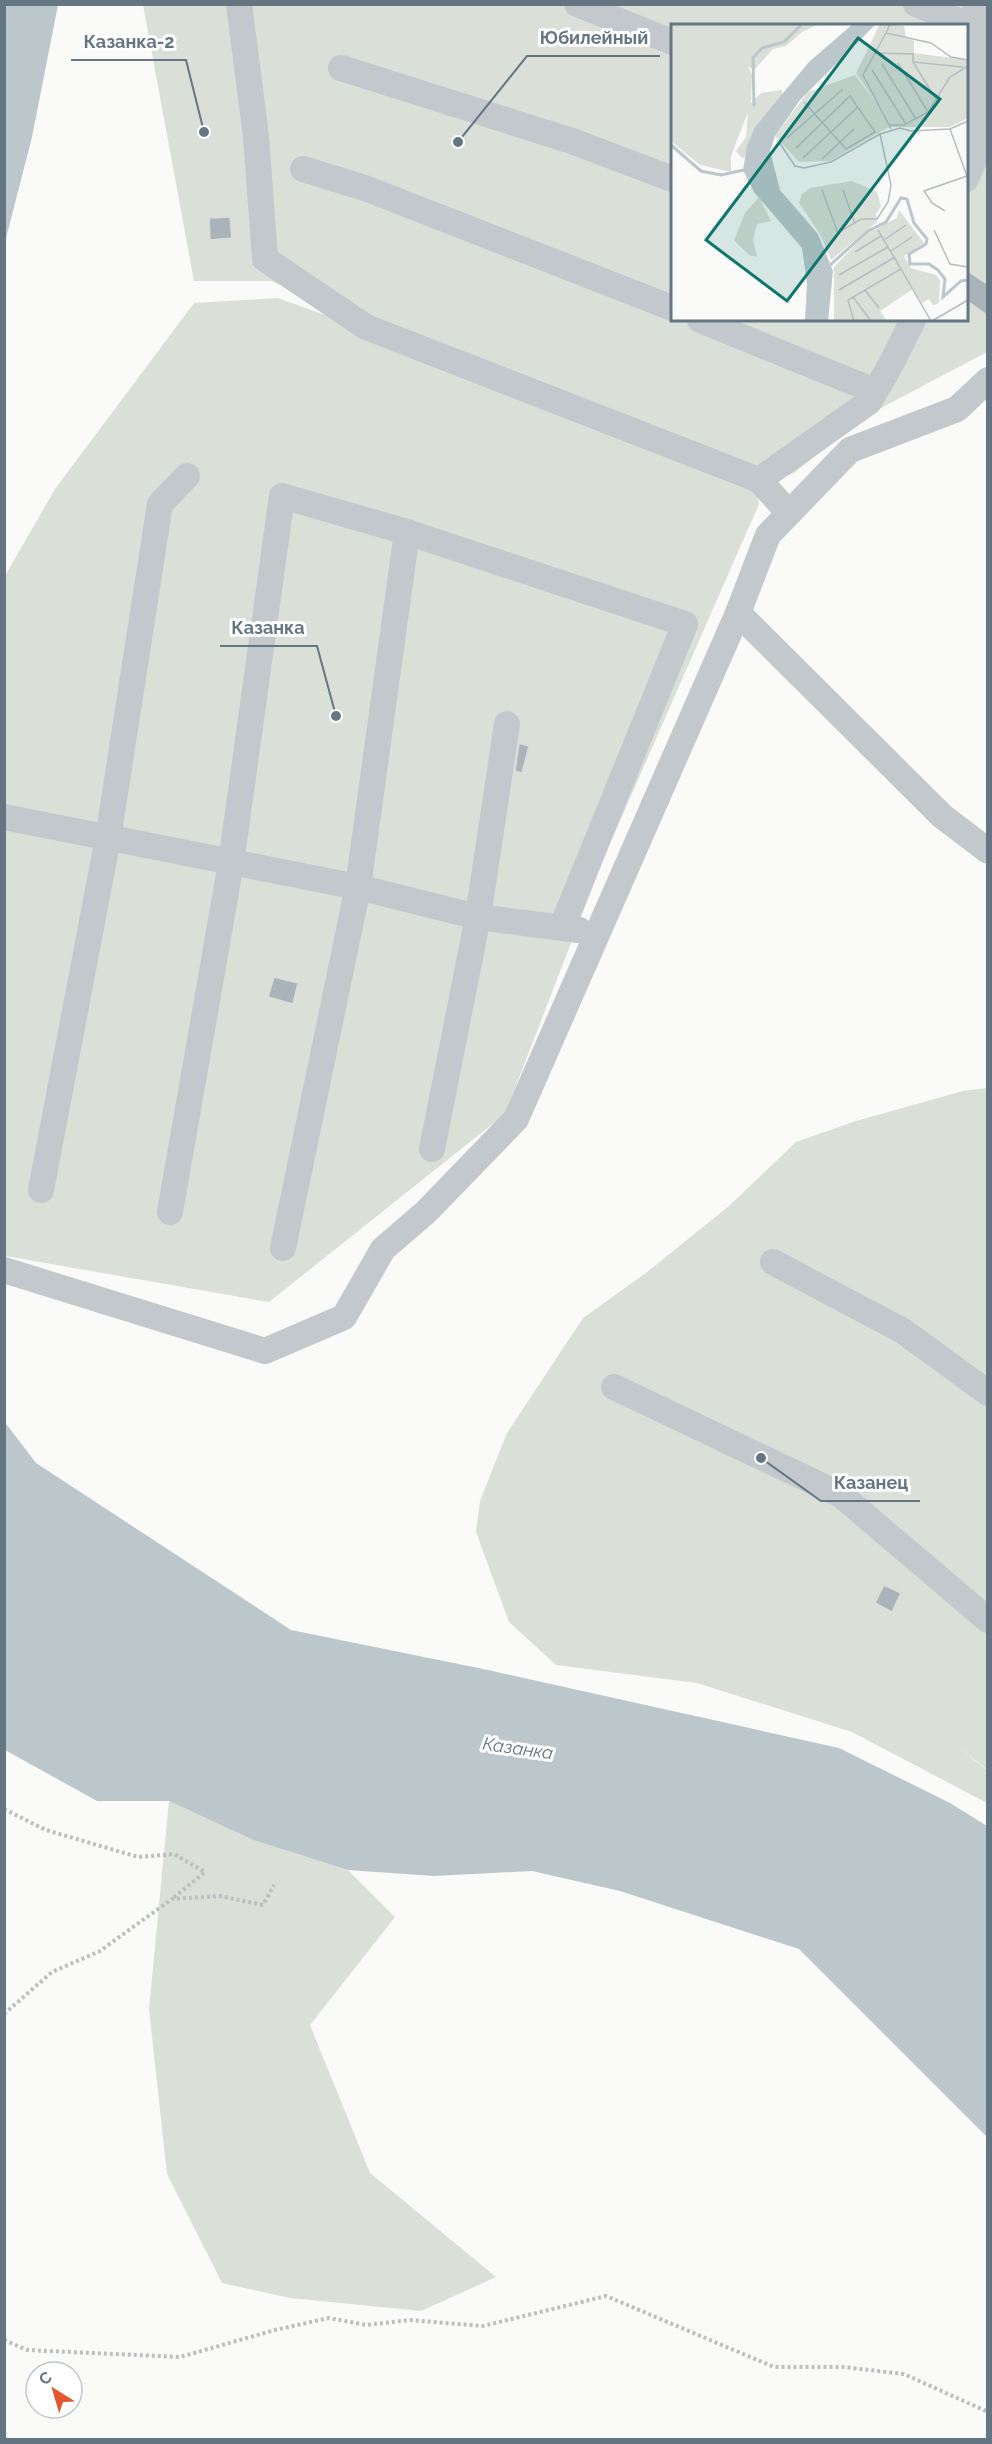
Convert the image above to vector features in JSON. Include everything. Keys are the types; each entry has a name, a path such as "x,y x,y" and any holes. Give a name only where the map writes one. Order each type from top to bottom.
{"lane":[{"path":"239,4 256,136 265,259 366,327 759,480 789,513"},
{"path":"577,4 671,42"},
{"path":"916,4 964,24"},
{"path":"969,166 982,57 975,4"},
{"path":"968,25 979,30"},
{"path":"341,68 572,141 671,179"},
{"path":"303,169 365,188 671,308"},
{"path":"702,321 875,391"},
{"path":"759,480 869,402 912,321"},
{"path":"4,1270 265,1351 344,1317 383,1249 426,1212 516,1119 738,613 768,535 850,450 957,409 987,380"},
{"path":"41,1190 108,838 160,504 187,476"},
{"path":"170,1212 231,863 282,496 407,532 685,624 562,927"},
{"path":"283,1248 358,887 407,532"},
{"path":"738,613 942,816 987,850"},
{"path":"432,1149 478,916 507,724"},
{"path":"4,818 358,887 478,916 597,934"},
{"path":"773,1262 903,1331 987,1393"},
{"path":"614,1388 841,1495 987,1620"}],"path":[{"path":"4,1809 46,1830 138,1857 174,1854 205,1872 100,1951 52,1972 4,2014"},
{"path":"172,1899 220,1896 263,1905 274,1884"},
{"path":"4,2340 27,2350 180,2357 275,2330 329,2318 366,2325 410,2320 483,2326 606,2296 774,2367 843,2367 904,2374 987,2412"},
{"path":"4,2432 6,2439"}],"shaded area":[{"path":"143,5 987,5 987,352 864,417 794,473 766,484 271,281 194,281"},
{"path":"278,298 380,335 756,488 759,504 605,855 505,1114 269,1302 5,1256 5,576 55,489 194,303"},
{"path":"987,1088 987,1769 956,1745 987,1770 987,1803 852,1732 697,1683 556,1665 509,1622 476,1532 480,1501 507,1433 583,1318 646,1273 729,1206 796,1142 856,1121 963,1091"},
{"path":"169,1801 253,1840 348,1870 395,1917 310,2025 370,2173 496,2277 421,2311 290,2298 222,2283 167,2174 149,2009"}],"water":[{"path":"5,4 58,5 32,137 5,242"},
{"name":"Казанка","path":"4,1421 36,1463 291,1630 488,1670 839,1748 950,1803 987,1826 987,2137 799,1949 620,1891 532,1871 434,1876 348,1870 253,1840 169,1801 97,1801 5,1750"}],"building":[{"path":"230,217 232,238 210,240 209,218"},
{"path":"968,271 987,284 987,315 968,301"},
{"path":"519,743 529,746 522,773 515,771"},
{"path":"274,977 298,983 293,1004 268,997"},
{"path":"884,1585 901,1593 892,1612 875,1603"}],"place":[{"name":"Казанка-2","path":"204,132"},
{"name":"Юбилейный","path":"458,142"},
{"name":"Казанка","path":"336,716"},
{"name":"Казанец","path":"761,1458"}]}
